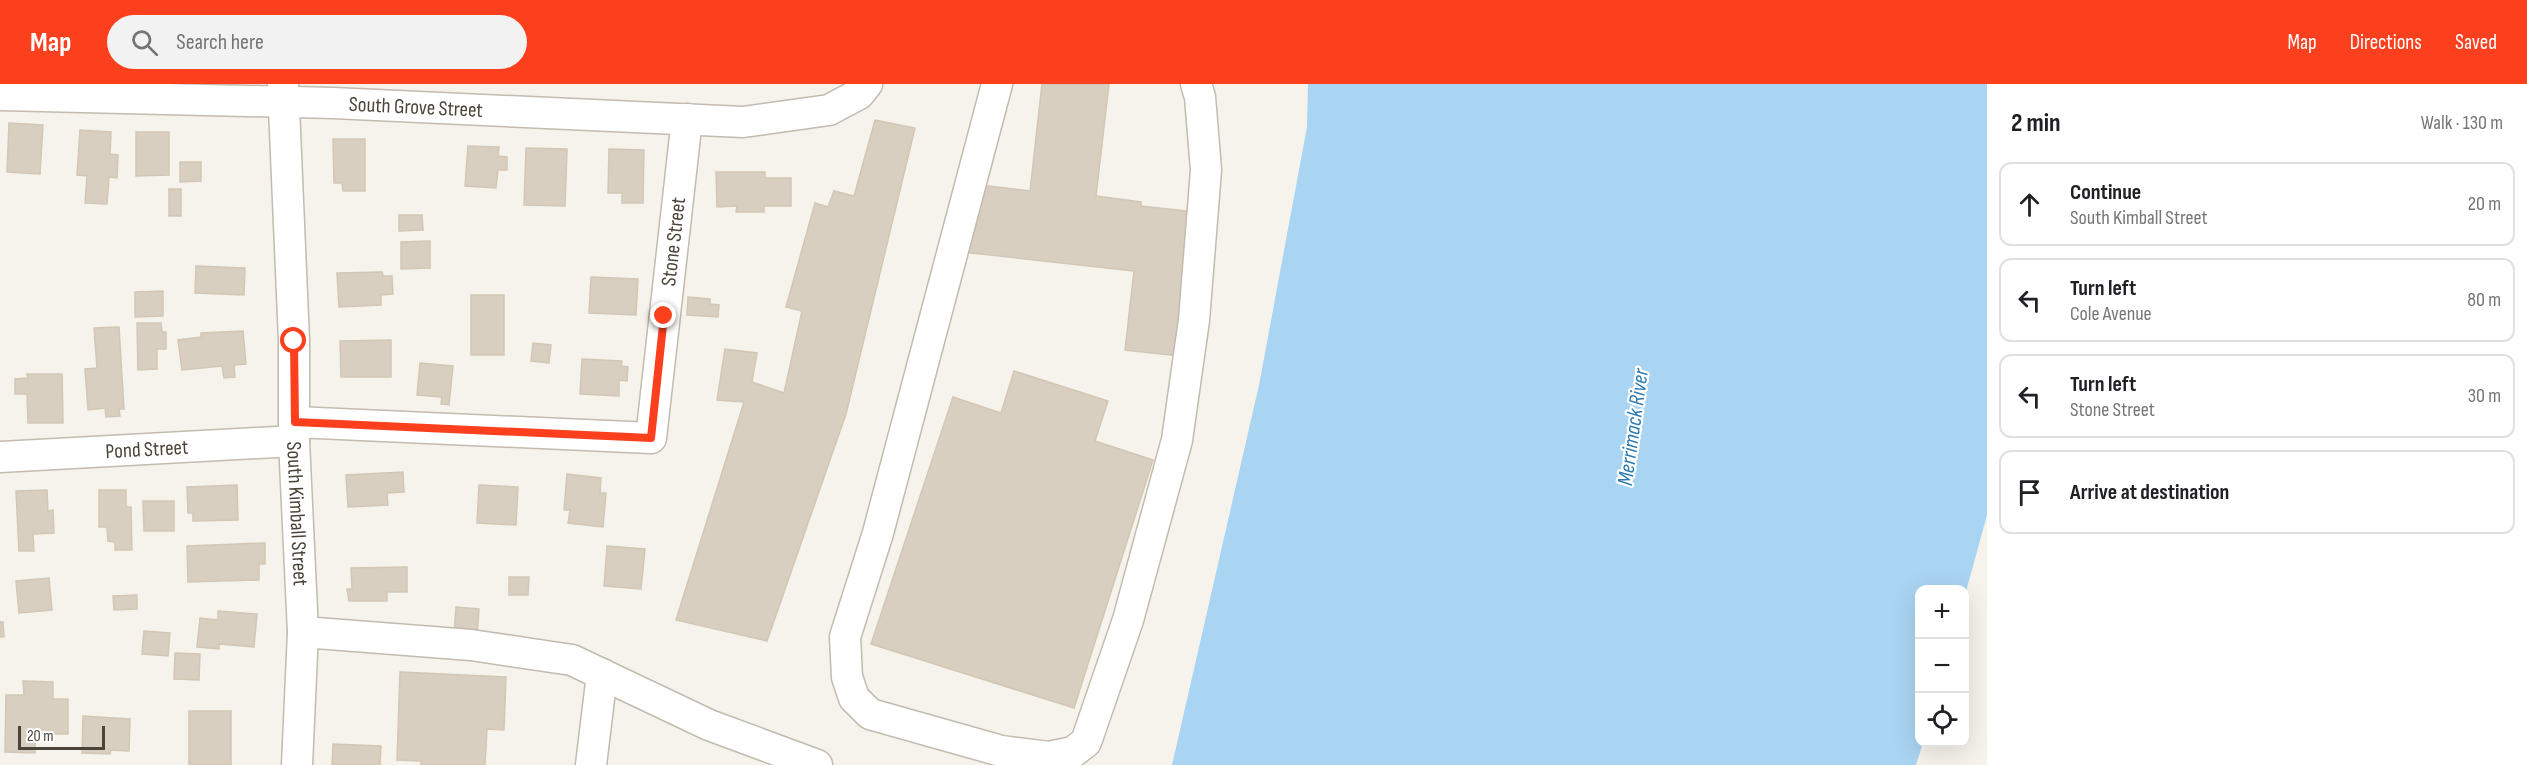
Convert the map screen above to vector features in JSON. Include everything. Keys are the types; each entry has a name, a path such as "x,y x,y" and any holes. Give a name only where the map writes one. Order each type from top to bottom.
{"street":[{"name":"South Grove Street","path":"0,95 284,93 743,122 829,110 859,94 867,84"},
{"path":"997,84 878,533 845,637 847,677 854,698 870,714 1000,751 1049,757 1073,752 1086,742 1128,620 1177,440 1194,320 1206,170 1200,97 1196,84"},
{"name":"South Kimball Street","path":"284,93 303,632 297,765"},
{"name":"Stone Street","path":"651,438 687,119"},
{"name":"Pond Street","path":"0,458 295,431 651,438"},
{"path":"303,632 471,645 572,660 709,725 817,765"},
{"path":"591,765 602,674"}],"water":[{"name":"Merrimack River","path":"1308,84 1987,84 1987,515 1968,585 1915,585 1915,747 1922,747 1916,765 1172,765 1259,385 1307,127"}],"building":[{"path":"1042,84 1109,84 1096,196 1141,202 1141,206 1195,212 1179,356 1125,350 1134,271 963,252 980,185 1030,191"},
{"path":"875,120 915,128 846,414 767,641 676,620 744,402 717,400 725,349 757,353 752,382 784,393 802,311 786,307 815,203 828,207 834,191 854,196"},
{"path":"9,123 43,125 40,174 7,172"},
{"path":"80,130 111,132 110,154 118,155 117,178 109,177 107,204 85,203 87,176 77,175"},
{"path":"136,132 169,132 169,175 136,176"},
{"path":"333,139 365,139 365,191 343,191 342,183 334,183"},
{"path":"468,146 499,147 498,156 507,157 507,170 498,170 496,188 465,186"},
{"path":"526,148 567,149 565,206 524,205"},
{"path":"609,149 644,150 643,203 622,203 622,193 608,193"},
{"path":"180,162 201,162 201,181 180,182"},
{"path":"716,172 765,172 765,178 791,178 791,206 764,206 764,212 736,212 737,206 717,207"},
{"path":"169,189 181,189 181,216 169,216"},
{"path":"399,215 422,215 423,230 399,231"},
{"path":"430,241 430,268 401,269 401,242"},
{"path":"196,266 245,268 244,295 195,293"},
{"path":"382,272 383,276 392,276 393,294 381,295 381,305 339,307 337,273"},
{"path":"591,277 638,279 636,315 589,313"},
{"path":"163,291 163,316 135,317 135,292"},
{"path":"471,295 504,295 504,355 471,355"},
{"path":"688,297 710,299 710,304 719,305 718,317 687,315"},
{"path":"137,323 161,323 162,332 166,332 166,349 157,349 157,369 138,370"},
{"path":"119,327 124,409 119,409 120,416 106,417 105,408 88,410 85,369 97,368 94,328"},
{"path":"243,331 246,364 234,365 235,377 224,378 222,366 182,370 178,340 201,337 201,333"},
{"path":"391,340 391,377 341,377 340,341"},
{"path":"533,343 551,345 549,363 531,361"},
{"path":"582,359 622,361 621,366 628,367 627,381 619,380 619,396 580,394"},
{"path":"420,363 453,366 449,405 441,404 442,397 417,395"},
{"path":"1014,371 1108,401 1095,441 1153,460 1074,708 871,644 953,397 1001,413"},
{"path":"27,374 62,374 63,423 28,423 27,394 15,394 15,379 28,378"},
{"path":"403,472 404,492 387,493 388,505 348,507 346,475"},
{"path":"567,474 601,478 600,493 606,493 603,527 568,523 570,510 564,510"},
{"path":"237,485 238,520 193,521 193,513 188,513 187,487"},
{"path":"479,485 518,487 516,525 477,523"},
{"path":"47,490 48,511 53,510 54,533 33,534 34,551 19,551 16,491"},
{"path":"99,490 126,490 126,507 131,507 132,550 115,550 115,542 108,541 107,527 99,527"},
{"path":"143,501 174,501 174,531 144,531"},
{"path":"265,543 265,564 259,564 259,580 188,582 187,546"},
{"path":"607,546 645,549 641,589 604,586"},
{"path":"407,567 407,592 387,592 387,601 349,601 347,589 352,589 351,568"},
{"path":"509,577 529,577 528,595 509,595"},
{"path":"49,578 52,610 19,613 16,581"},
{"path":"137,595 137,609 114,610 113,596"},
{"path":"456,607 479,609 477,636 454,634"},
{"path":"218,611 257,614 254,647 219,644 219,649 197,647 200,618 218,620"},
{"path":"0,622 3,622 4,637 0,637"},
{"path":"144,631 170,633 168,656 142,654"},
{"path":"175,653 200,654 199,680 174,679"},
{"path":"400,672 506,677 504,730 487,729 485,765 421,765 421,761 397,760"},
{"path":"23,681 53,682 53,699 68,699 68,734 35,734 35,753 5,752 6,695 24,695"},
{"path":"189,711 231,711 231,765 189,765"},
{"path":"83,716 130,719 129,751 111,750 110,754 82,753"},
{"path":"333,744 381,746 380,765 332,765"}],"route":[{"path":"294,341 295,422 651,438 664,316"}]}
